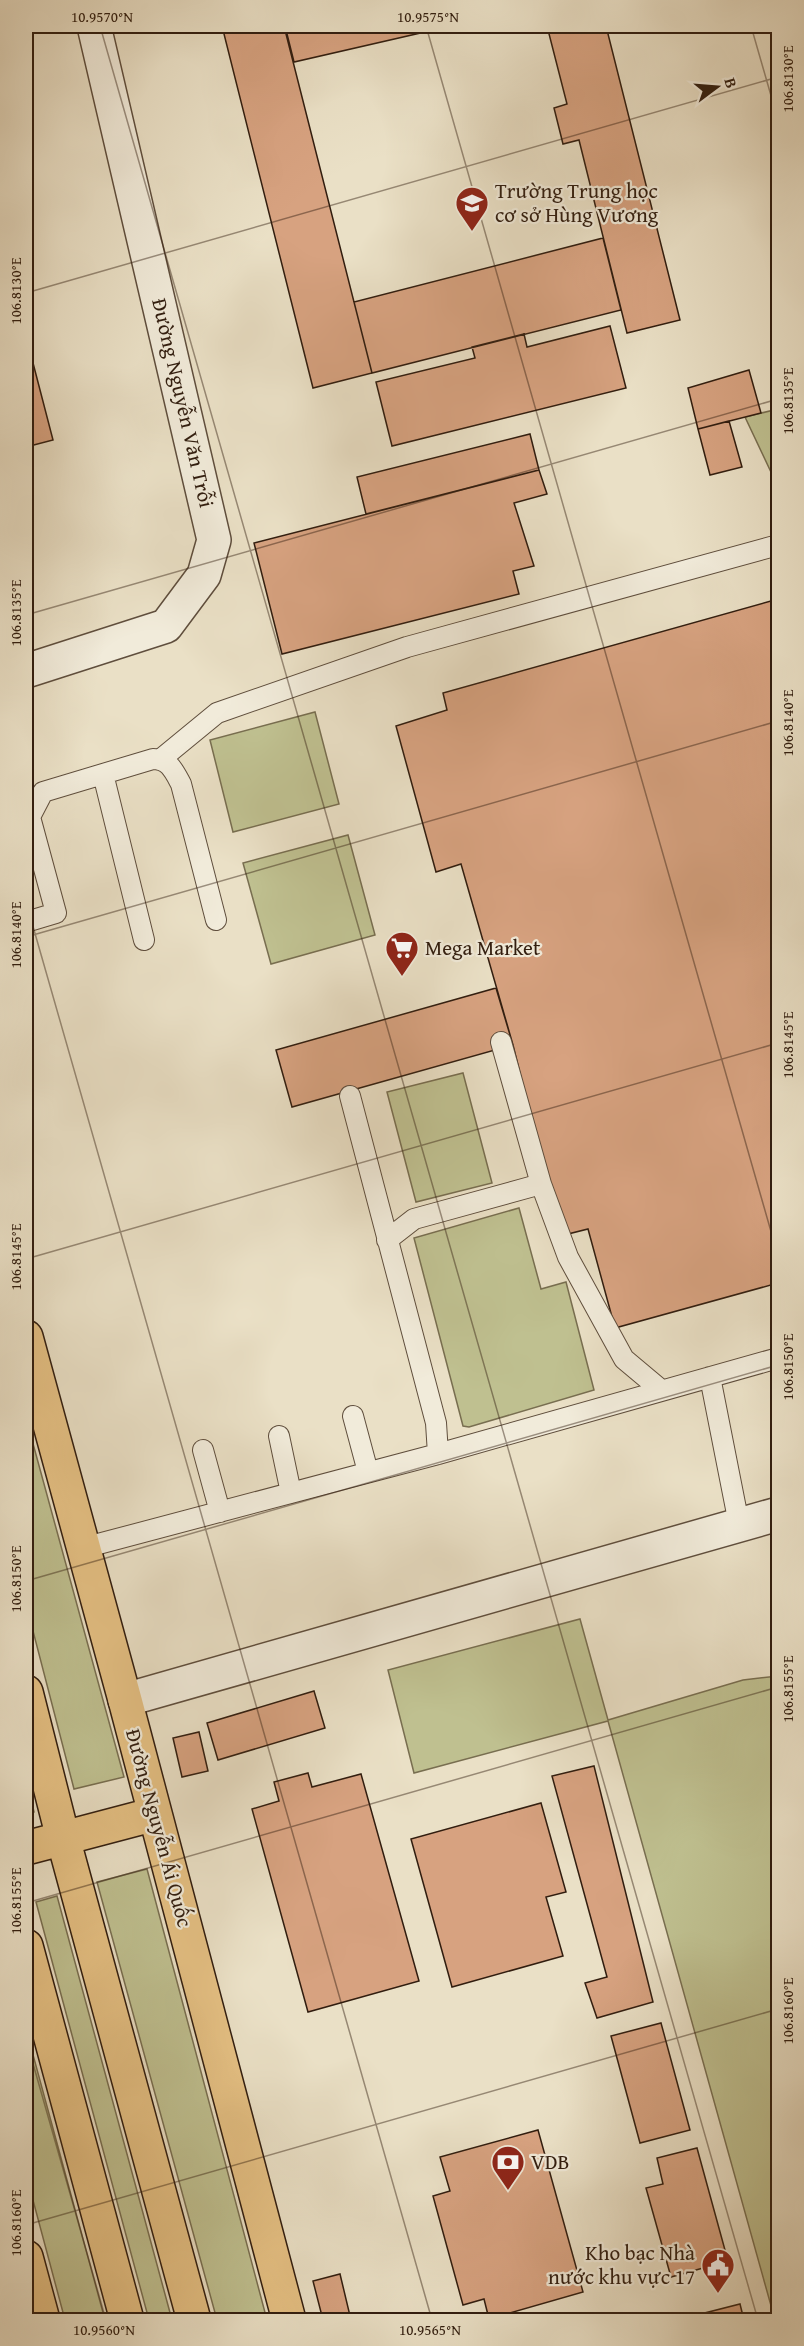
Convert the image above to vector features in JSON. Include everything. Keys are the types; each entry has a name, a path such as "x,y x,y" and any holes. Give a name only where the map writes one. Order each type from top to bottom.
{"main road":[{"name":"Đường Nguyễn Ái Quốc","path":"26,1337 125,1700 289,2320"},
{"path":"26,1692 63,1838 194,2320"},
{"path":"26,1848 155,1814"},
{"path":"26,1946 127,2320"},
{"path":"26,2257 43,2320"}],"street":[{"name":"Đường Nguyễn Văn Trỗi","path":"26,671 166,626 204,576 214,540 94,26"},
{"path":"125,1700 778,1514"}],"lane":[{"path":"161,759 217,713 396,651 778,545"},
{"path":"26,922 57,913 30,817 43,792 153,759 161,759 172,767 181,784 216,920"},
{"path":"103,774 144,940"},
{"path":"501,1042 542,1184 568,1257 624,1359 661,1390"},
{"path":"350,1096 436,1423 438,1454"},
{"path":"387,1240 414,1219 542,1184"},
{"path":"83,1548 438,1454 778,1358"},
{"path":"710,1377 740,1524"},
{"path":"353,1416 368,1472"},
{"path":"279,1436 291,1493"},
{"path":"203,1450 220,1512"}],"green space":[{"path":"778,409 778,487 745,417"},
{"path":"315,712 339,804 233,832 210,740"},
{"path":"348,835 375,935 271,964 243,863"},
{"path":"463,1073 492,1183 416,1202 387,1092"},
{"path":"519,1208 541,1289 566,1282 594,1390 469,1427 463,1426 414,1238"},
{"path":"26,1418 124,1777 74,1789 26,1604"},
{"path":"580,1619 608,1720 743,1680 778,1676 778,2320 775,2320 608,1721 414,1773 388,1670"},
{"path":"26,1778 34,1812 26,1814"},
{"path":"147,1869 267,2320 217,2320 97,1882"},
{"path":"57,1896 172,2320 149,2320 36,1902"},
{"path":"26,2029 105,2320 65,2320 26,2174"}],"building":[{"path":"222,26 284,26 372,373 313,388"},
{"path":"301,26 451,26 294,62 286,30"},
{"path":"547,26 606,26 680,320 627,333 579,140 563,144 554,108 567,104"},
{"path":"603,238 621,310 372,373 354,302"},
{"path":"610,326 626,388 392,446 376,382 475,358 472,347 524,334 527,347"},
{"path":"26,336 53,440 26,447"},
{"path":"749,370 761,413 698,429 688,388"},
{"path":"729,421 742,467 710,475 698,429"},
{"path":"530,434 539,470 366,514 357,477"},
{"path":"539,470 547,494 514,503 534,566 513,571 519,594 282,654 254,543"},
{"path":"778,599 778,1283 615,1328 588,1229 560,1236 513,1045 461,864 436,872 396,726 447,710 443,693"},
{"path":"496,988 513,1045 292,1107 276,1050"},
{"path":"314,1691 325,1728 218,1760 207,1723"},
{"path":"199,1732 208,1771 182,1777 173,1738"},
{"path":"594,1766 653,2002 597,2018 585,1983 607,1977 552,1776"},
{"path":"308,1773 312,1787 361,1774 419,1981 308,2012 252,1809 279,1801 274,1782"},
{"path":"541,1803 566,1892 546,1897 563,1956 452,1987 411,1839"},
{"path":"661,2023 690,2130 640,2143 611,2036"},
{"path":"538,2130 583,2292 489,2319 484,2299 463,2305 433,2196 450,2191 440,2157"},
{"path":"697,2148 728,2261 671,2277 646,2188 663,2184 657,2158"},
{"path":"340,2274 351,2320 323,2320 313,2281"},
{"path":"740,2304 744,2320 677,2320"}],"place":[{"name":"Trường Trung học cơ sở Hùng Vương","path":"472,232"},
{"name":"Mega Market","path":"402,977"},
{"name":"VDB","path":"508,2191"},
{"name":"Kho bạc Nhà nước khu vực 17","path":"718,2294"}]}
